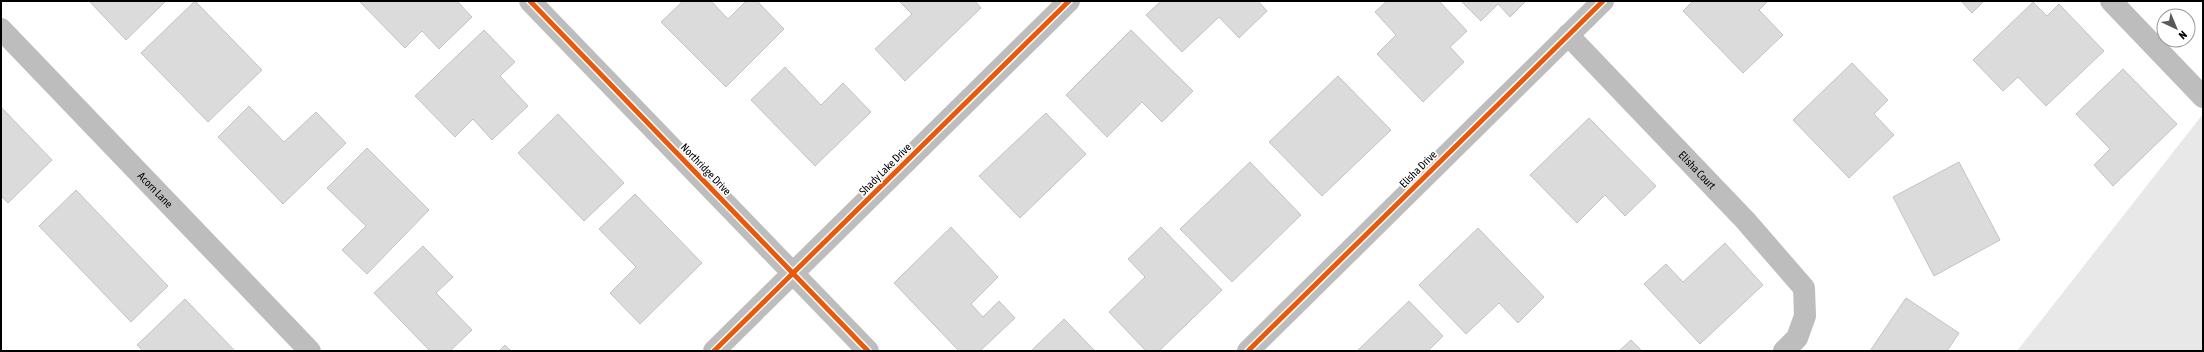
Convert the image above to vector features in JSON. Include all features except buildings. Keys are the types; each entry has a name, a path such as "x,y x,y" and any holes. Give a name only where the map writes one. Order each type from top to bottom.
{"street":[{"name":"Northridge Drive","path":"530,1 868,351"},
{"name":"Shady Lake Drive","path":"714,351 794,274 1068,1"},
{"name":"Elisha Drive","path":"1248,351 1603,1"},
{"path":"2111,1 2203,97"},
{"name":"Acorn Lane","path":"1,29 310,351"},
{"name":"Elisha Court","path":"1568,35 1745,220 1804,288 1806,316 1796,338 1784,351"}],"shaded area":[{"path":"2203,114 2203,350 2017,351"}],"cycle path":[{"path":"530,1 868,351"},
{"path":"714,351 1069,1"},
{"path":"1248,351 1603,1"}]}
